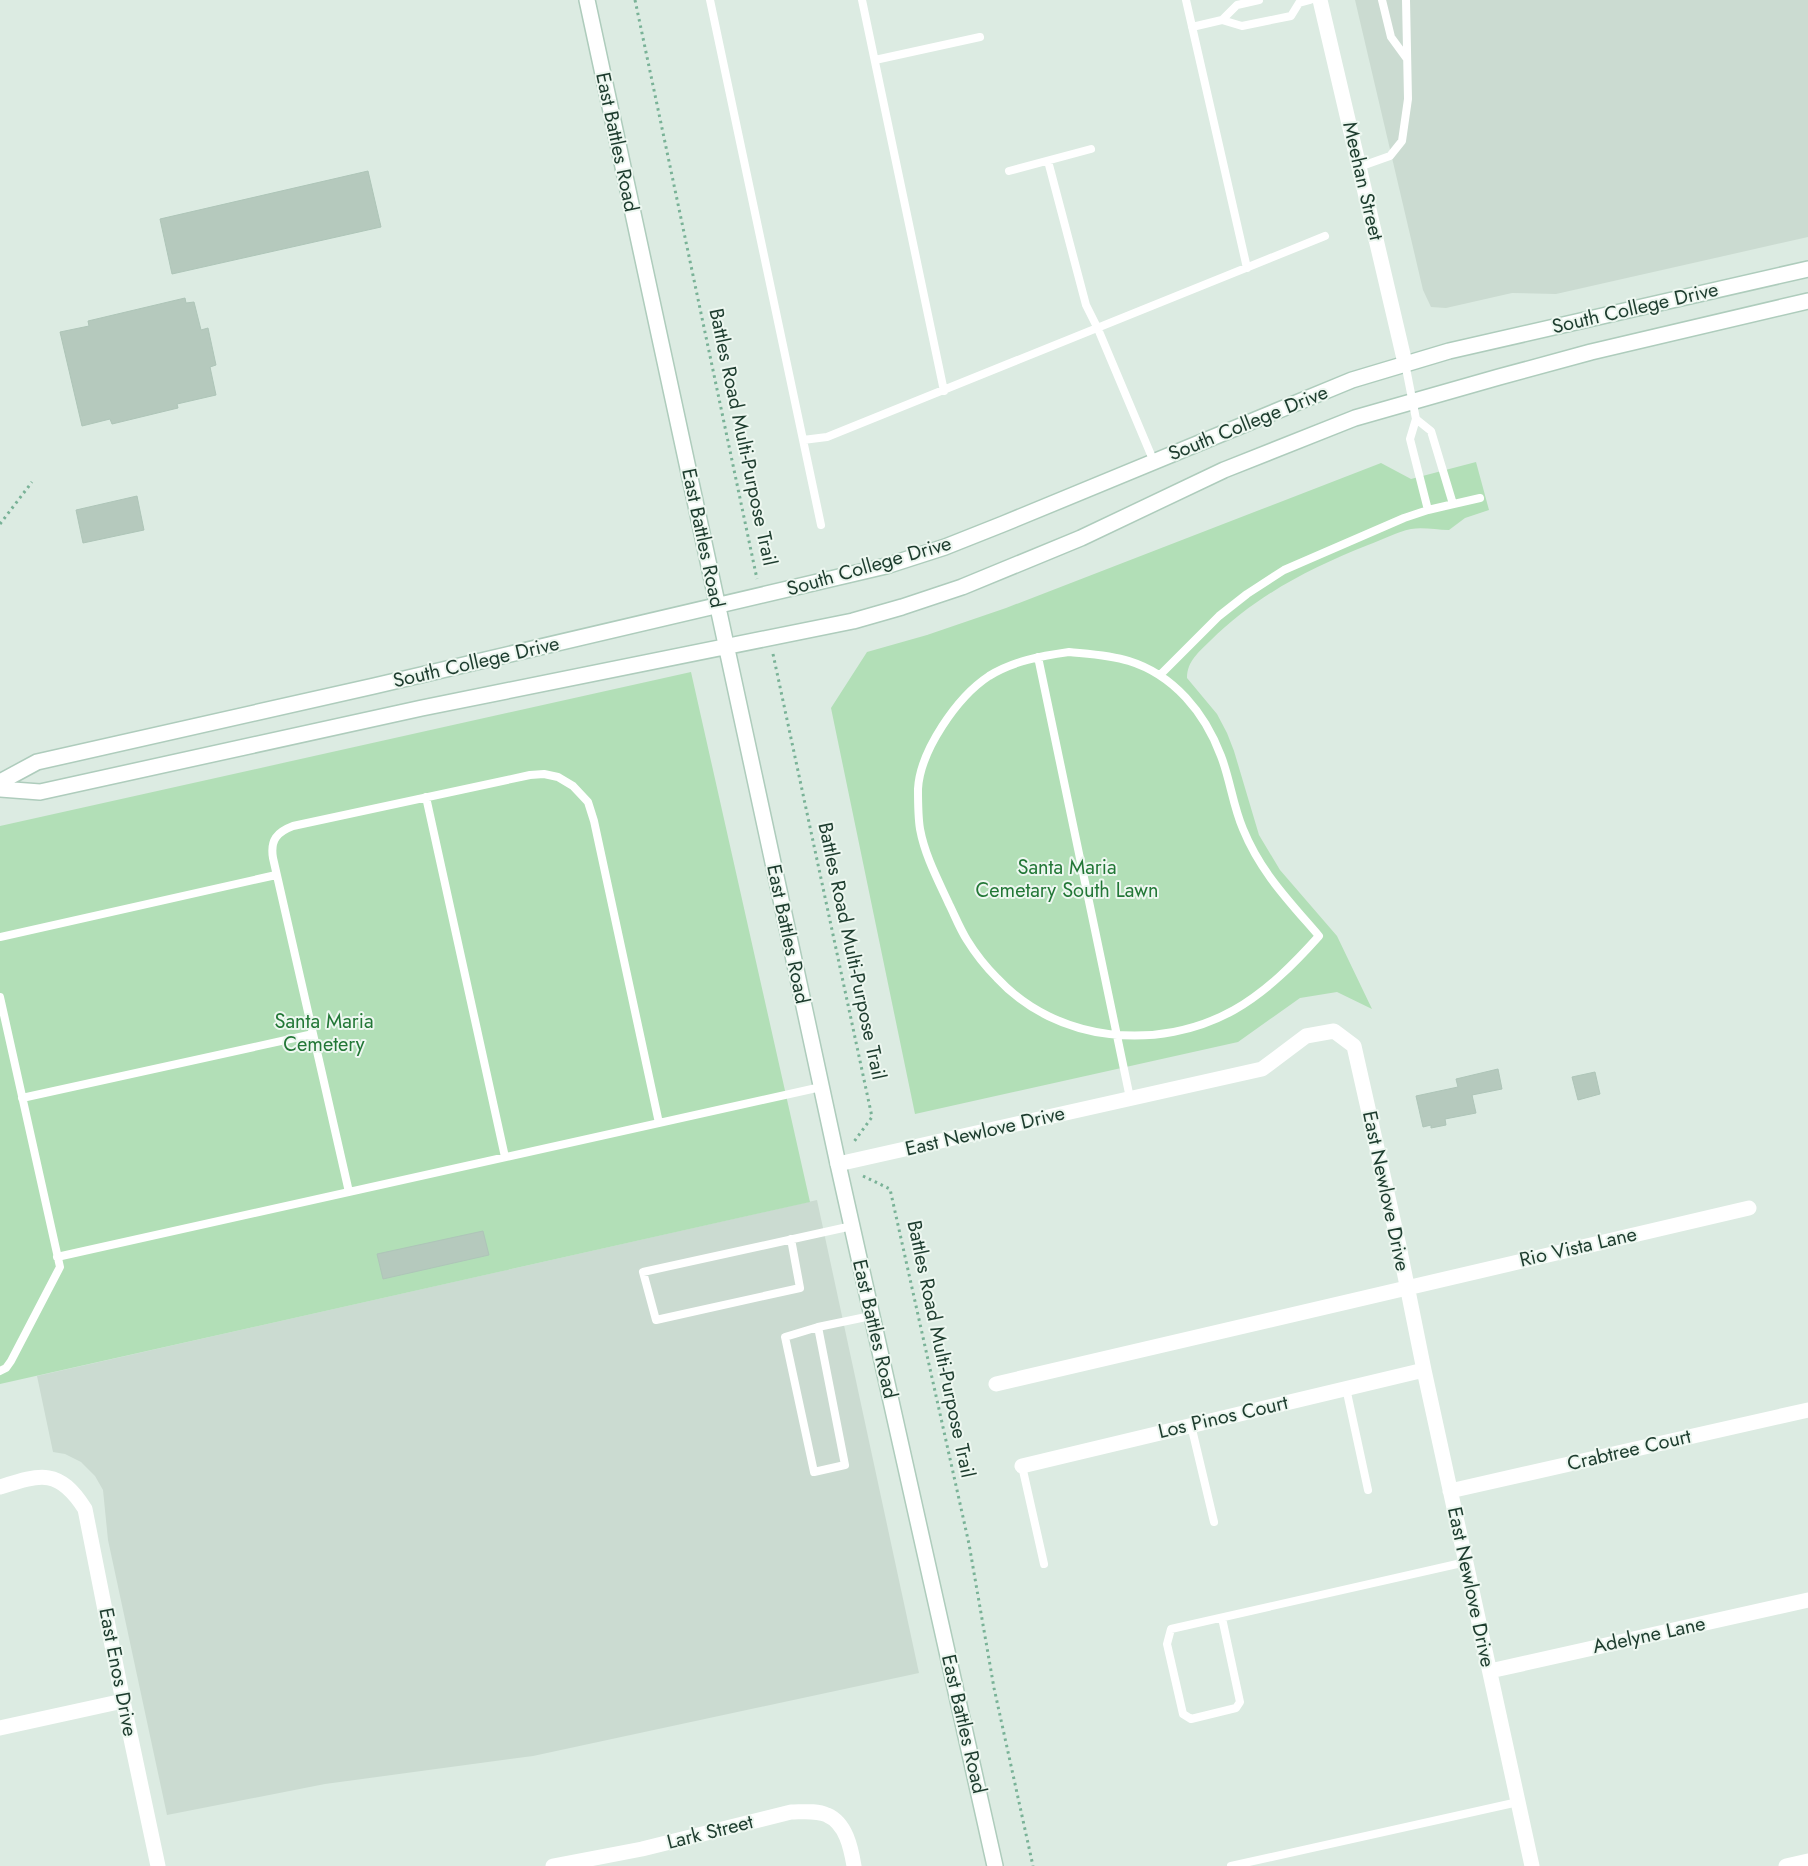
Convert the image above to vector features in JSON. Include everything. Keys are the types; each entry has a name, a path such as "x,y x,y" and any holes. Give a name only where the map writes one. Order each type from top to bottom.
{"street":[{"name":"East Battles Road","path":"587,0 871,1316 995,1866"},
{"name":"Meehan Street","path":"1320,0 1404,363"},
{"name":"South College Drive","path":"0,782 37,762 374,686 717,604 760,596 886,566 945,547 1352,380 1404,363 1808,269"},
{"name":"South College Drive","path":"0,789 40,792 422,708 852,621 962,587 1081,538 1224,470 1355,418 1591,352 1808,301"},
{"name":"East Newlove Drive","path":"838,1164 1262,1069 1306,1036 1334,1031 1354,1046 1532,1866"},
{"name":"Rio Vista Lane","path":"996,1384 1749,1208"},
{"name":"Los Pinos Court","path":"1022,1466 1424,1370"},
{"name":"Crabtree Court","path":"1450,1491 1808,1410"},
{"name":"East Enos Drive","path":"0,1487 34,1477 48,1476 65,1485 76,1494 85,1509 158,1866"},
{"name":"Adelyne Lane","path":"1490,1671 1808,1600"},
{"path":"0,1728 123,1701"},
{"name":"Lark Street","path":"553,1866 642,1849 791,1812 816,1812 827,1815 835,1821 844,1832 851,1848 854,1866"},
{"path":"1786,1866 1808,1861"}],"lane":[{"path":"710,0 821,525"},
{"path":"862,0 944,391"},
{"path":"1186,0 1247,268"},
{"path":"1222,20 1237,5 1259,0"},
{"path":"1192,27 1222,20 1242,26 1290,16 1297,2 1310,0"},
{"path":"1382,0 1391,36 1407,59"},
{"path":"1359,167 1390,156 1402,141 1408,99 1406,0"},
{"path":"874,60 980,37"},
{"path":"1009,172 1091,149"},
{"path":"1048,161 1086,305 1154,462"},
{"path":"803,440 827,437 1325,236"},
{"path":"1404,363 1416,419 1410,439 1428,510"},
{"path":"1416,419 1431,431 1453,504"},
{"path":"1160,675 1219,616 1247,594 1284,570 1428,510 1480,498"},
{"path":"1069,652 1101,655 1130,661 1160,675 1186,697 1206,724 1221,756 1242,827 1256,858 1274,885 1319,936 1284,974 1235,1009 1198,1026 1161,1035 1118,1036 1068,1025 1030,1006 997,979 967,940 931,865 920,830 918,788 927,753 944,722 966,695 989,676 1013,664 1038,657 1069,652"},
{"path":"1038,657 1130,1098"},
{"path":"349,1192 271,850 280,831 293,826 530,775 544,774 558,777 572,786 588,802 594,821 659,1123"},
{"path":"426,797 506,1157"},
{"path":"0,937 276,875"},
{"path":"0,997 60,1267 11,1360 6,1368 0,1371"},
{"path":"22,1098 313,1034"},
{"path":"58,1257 821,1086"},
{"path":"791,1239 800,1288 656,1320 643,1272 791,1239 852,1226"},
{"path":"818,1327 845,1465 814,1472 784,1337 818,1327 871,1316"},
{"path":"1346,1388 1368,1490"},
{"path":"1191,1425 1214,1522"},
{"path":"1022,1466 1044,1564"},
{"path":"1222,1618 1240,1702 1236,1708 1191,1719 1183,1714 1167,1644 1171,1630 1222,1618 1466,1562"},
{"path":"1232,1866 1518,1802"}],"path":[{"name":"Battles Road Multi-Purpose Trail","path":"635,0 760,596"},
{"path":"0,524 32,482"},
{"name":"Battles Road Multi-Purpose Trail","path":"769,638 872,1117 838,1164 890,1189 969,1544 994,1688 1033,1866"}],"shaded area":[{"path":"1355,0 1808,0 1808,237 1556,294 1512,293 1446,308 1431,307 1423,290"},
{"path":"817,1200 919,1673 533,1756 325,1784 167,1815 108,1540 103,1490 95,1476 81,1462 65,1454 53,1452 37,1376"}],"green space":[{"name":"Santa Maria Cemetary South Lawn","path":"1476,462 1489,510 1465,518 1449,530 1416,528 1400,532 1304,574 1265,597 1228,625 1198,653 1191,662 1188,672 1187,678 1217,714 1227,733 1259,835 1280,870 1337,936 1372,1009 1337,992 1300,998 1238,1042 915,1114 831,708 867,652 927,635 1006,608 1381,463 1411,479"},
{"name":"Santa Maria Cemetery","path":"691,672 810,1202 0,1384 0,826"}],"building":[{"path":"368,171 381,227 172,274 160,219"},
{"path":"185,298 186,303 194,302 201,330 208,328 216,365 210,367 216,395 177,404 178,408 112,424 110,419 82,426 60,332 89,326 88,321"},
{"path":"137,496 144,530 83,543 76,510"},
{"path":"1498,1069 1502,1089 1472,1095 1476,1113 1445,1119 1446,1125 1431,1128 1431,1125 1423,1127 1416,1096 1458,1087 1456,1079"},
{"path":"1595,1072 1600,1094 1578,1100 1572,1077"},
{"path":"483,1231 489,1255 383,1279 377,1254"}]}
